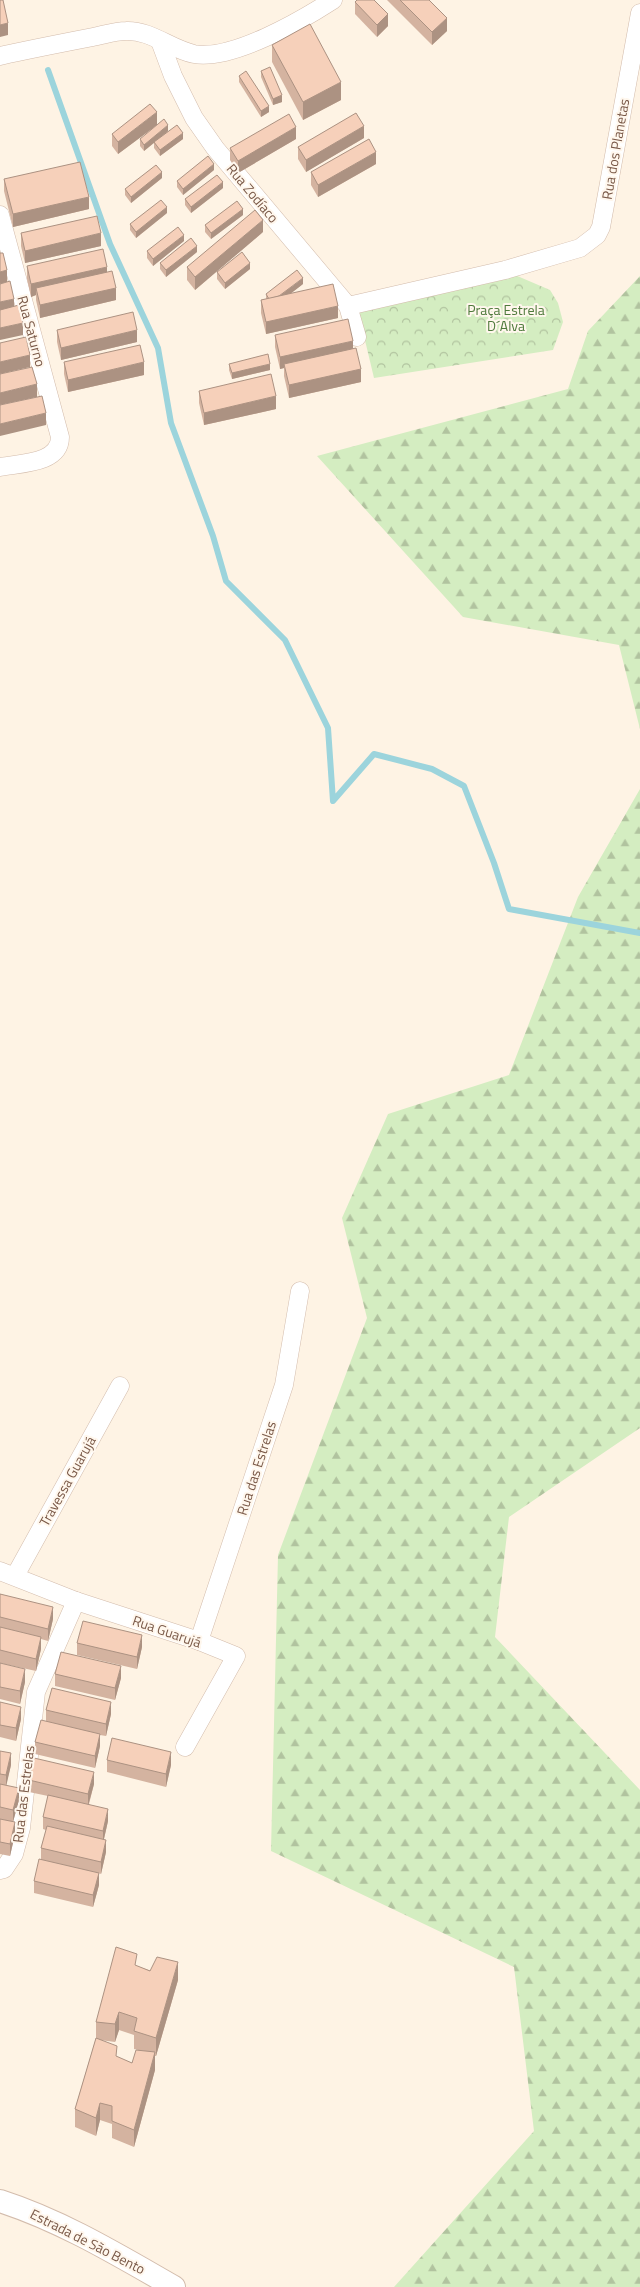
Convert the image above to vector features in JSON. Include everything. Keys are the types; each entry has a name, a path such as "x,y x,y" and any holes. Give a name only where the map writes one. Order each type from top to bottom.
{"street":[{"path":"0,56 125,31 150,35 160,41 196,54 214,54 244,46 274,33 306,18 333,0"},
{"name":"Rua dos Planetas","path":"348,306 505,270 580,248 597,235 601,227 640,13"},
{"name":"Rua Zodíaco","path":"160,41 173,76 194,118 210,140 348,306 357,337"},
{"name":"Rua Saturno","path":"0,215 60,437 58,448 51,456 0,467"},
{"name":"Rua das Estrelas","path":"199,1641 284,1385 300,1291"},
{"name":"Travessa Guarujá","path":"7,1574 120,1386"},
{"name":"Rua Guarujá","path":"7,1574 76,1601 199,1641 236,1656 185,1748"},
{"name":"Rua das Estrelas","path":"0,1870 4,1869 14,1854 21,1828 36,1692 76,1601"},
{"name":"Estrada de São Bento","path":"0,2201 60,2224 174,2287"}],"green space":[{"name":"Praça Estrela D´Alva","path":"515,275 550,290 558,303 563,322 553,350 374,378 358,311"},
{"path":"640,276 640,729 619,645 463,617 317,456 568,389 588,331"},
{"path":"640,789 640,1428 509,1517 495,1637 640,1790 640,2287 394,2287 534,2131 514,1967 271,1851 278,1555 367,1318 342,1218 388,1114 509,1075 578,897"}],"building":[{"path":"0,0 3,0 8,23 0,25"},
{"path":"357,0 374,0 388,14 377,25 355,2"},
{"path":"400,0 429,0 447,18 432,32"},
{"path":"310,24 341,82 303,102 272,45"},
{"path":"270,67 282,95 273,99 261,71"},
{"path":"246,71 269,106 261,111 239,76"},
{"path":"150,104 157,112 118,142 112,134"},
{"path":"356,113 364,126 306,160 298,147"},
{"path":"289,114 296,127 238,161 230,148"},
{"path":"164,119 168,125 144,145 140,139"},
{"path":"177,125 183,133 160,150 154,142"},
{"path":"369,139 376,152 318,185 311,172"},
{"path":"208,156 214,164 183,189 177,181"},
{"path":"80,162 89,197 13,214 4,179"},
{"path":"156,165 162,172 131,197 125,189"},
{"path":"217,175 223,182 191,207 185,199"},
{"path":"161,200 167,207 136,232 130,224"},
{"path":"237,201 243,209 211,233 205,225"},
{"path":"255,210 263,220 195,277 187,267"},
{"path":"97,216 101,233 25,251 21,233"},
{"path":"178,227 184,235 153,259 147,251"},
{"path":"191,238 197,246 166,270 160,263"},
{"path":"103,249 107,267 31,284 27,266"},
{"path":"242,252 250,263 225,283 217,272"},
{"path":"0,253 3,253 7,270 0,272"},
{"path":"297,270 303,278 279,296 269,299 266,294"},
{"path":"112,271 116,288 40,305 36,288"},
{"path":"10,281 14,299 0,302 0,284"},
{"path":"333,284 338,306 266,322 261,300"},
{"path":"19,305 23,323 0,328 0,310"},
{"path":"133,312 137,330 61,348 57,330"},
{"path":"348,319 353,341 280,357 275,335"},
{"path":"26,337 30,355 0,362 0,343"},
{"path":"140,345 144,362 68,380 64,362"},
{"path":"356,348 361,369 289,385 284,364"},
{"path":"268,354 270,364 232,373 229,364"},
{"path":"32,367 37,384 0,393 0,374"},
{"path":"271,374 276,396 204,413 199,391"},
{"path":"42,396 46,413 0,424 0,405"},
{"path":"0,1594 53,1607 48,1629 0,1617"},
{"path":"83,1621 142,1635 137,1657 77,1643"},
{"path":"0,1627 41,1637 36,1659 0,1650"},
{"path":"61,1652 121,1666 115,1688 55,1674"},
{"path":"0,1663 25,1669 20,1691 0,1687"},
{"path":"52,1688 111,1702 106,1724 46,1710"},
{"path":"0,1702 21,1707 16,1728 0,1725"},
{"path":"41,1720 100,1734 95,1756 35,1742"},
{"path":"112,1738 171,1752 166,1774 107,1760"},
{"path":"0,1751 11,1753 6,1775 0,1774"},
{"path":"34,1758 94,1772 88,1794 29,1780"},
{"path":"0,1784 19,1788 13,1810 0,1807"},
{"path":"48,1795 108,1809 103,1831 43,1817"},
{"path":"0,1819 15,1822 10,1844 0,1842"},
{"path":"47,1826 106,1840 101,1862 41,1848"},
{"path":"39,1859 99,1873 93,1895 34,1881"},
{"path":"116,1947 137,1954 135,1965 150,1971 157,1957 178,1962 156,2038 134,2031 137,2018 119,2012 115,2024 96,2022"},
{"path":"96,2038 117,2046 116,2056 132,2063 136,2050 155,2052 134,2130 112,2121 112,2106 100,2103 96,2118 75,2109"}],"waterway":[{"path":"48,70 110,244 158,348 171,423 213,536 226,581 285,640 328,728 333,801 374,754 432,769 464,786 494,863 509,909 640,933"}]}
